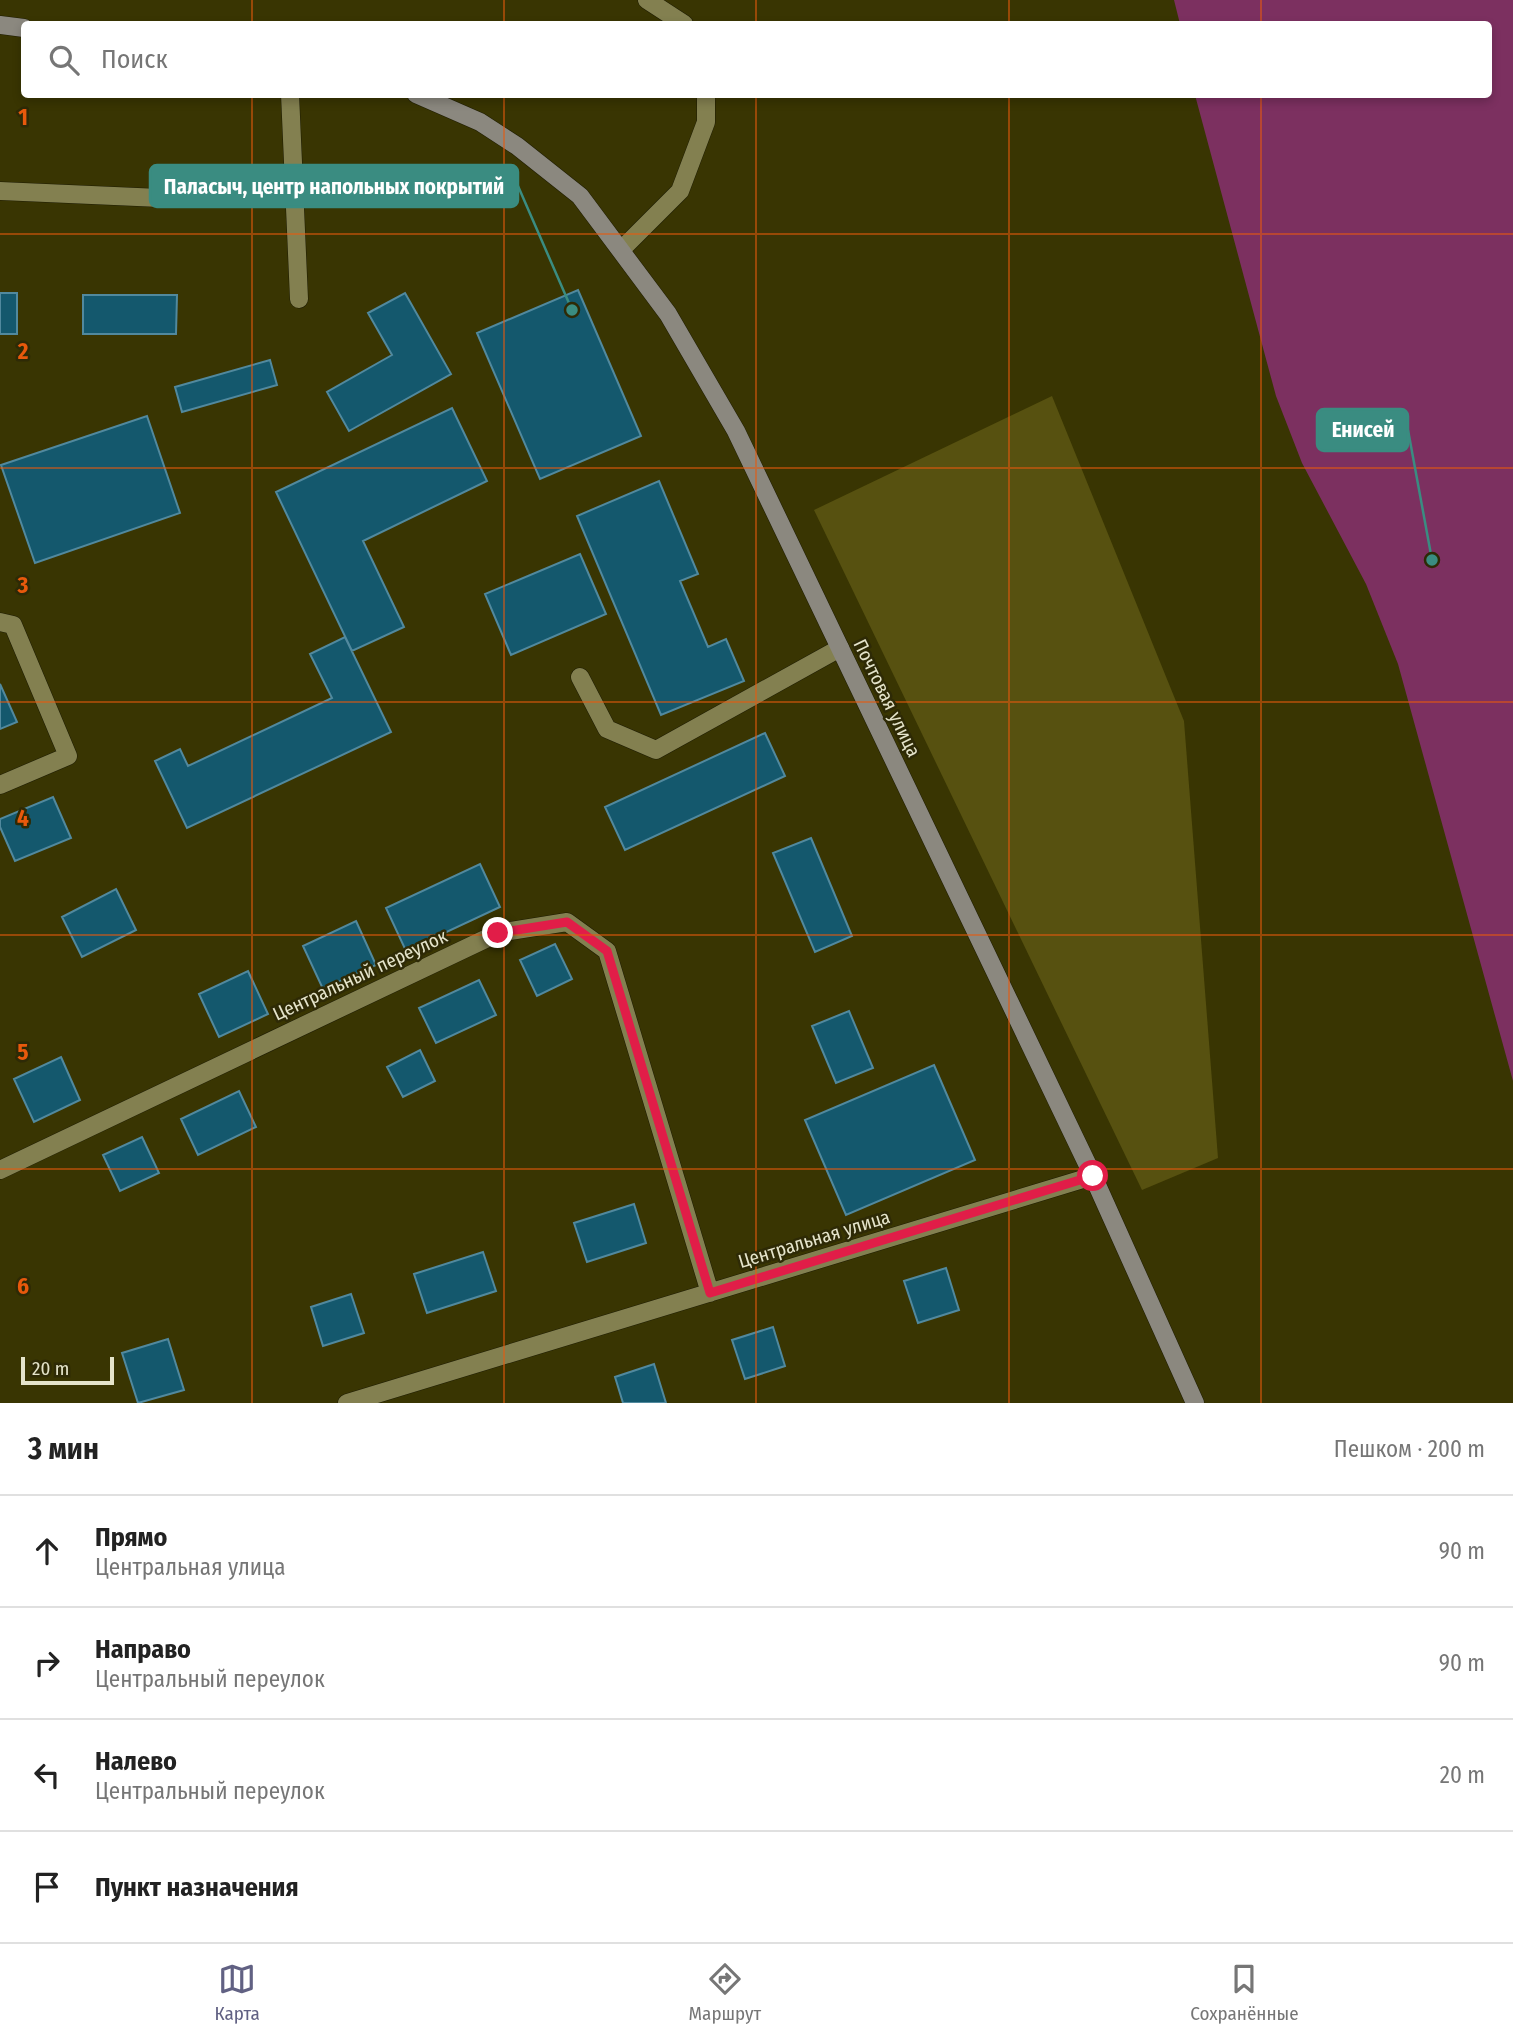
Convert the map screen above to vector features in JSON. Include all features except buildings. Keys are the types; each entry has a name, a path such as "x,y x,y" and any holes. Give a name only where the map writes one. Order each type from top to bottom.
{"main road":[{"path":"0,25 21,28"},
{"name":"Почтовая улица","path":"425,98 480,122 517,146 580,196 668,314 736,431 1093,1176 1176,1366 1195,1403"}],"street":[{"path":"647,0 679,21"},
{"path":"289,98 299,299"},
{"path":"622,249 680,191 706,122 706,98"},
{"path":"0,191 160,198"},
{"path":"0,622 13,625 68,756 0,785"},
{"path":"580,677 607,729 656,750 840,648"},
{"name":"Центральный переулок","path":"0,1170 498,933 567,922 607,951 710,1293"},
{"name":"Центральная улица","path":"347,1403 1093,1176"}],"shaded area":[{"path":"1174,0 1513,0 1513,1081 1398,664 1366,584 1302,463 1276,396 1196,98 1492,98 1492,21 1179,21"},
{"path":"1052,396 1184,721 1218,1158 1142,1190 814,510"}],"place":[{"name":"Паласыч, центр напольных покрытий","path":"572,310"},
{"name":"Енисей","path":"1432,560"}],"route":[{"path":"498,933 567,922 607,951 710,1293 1093,1176"}]}
